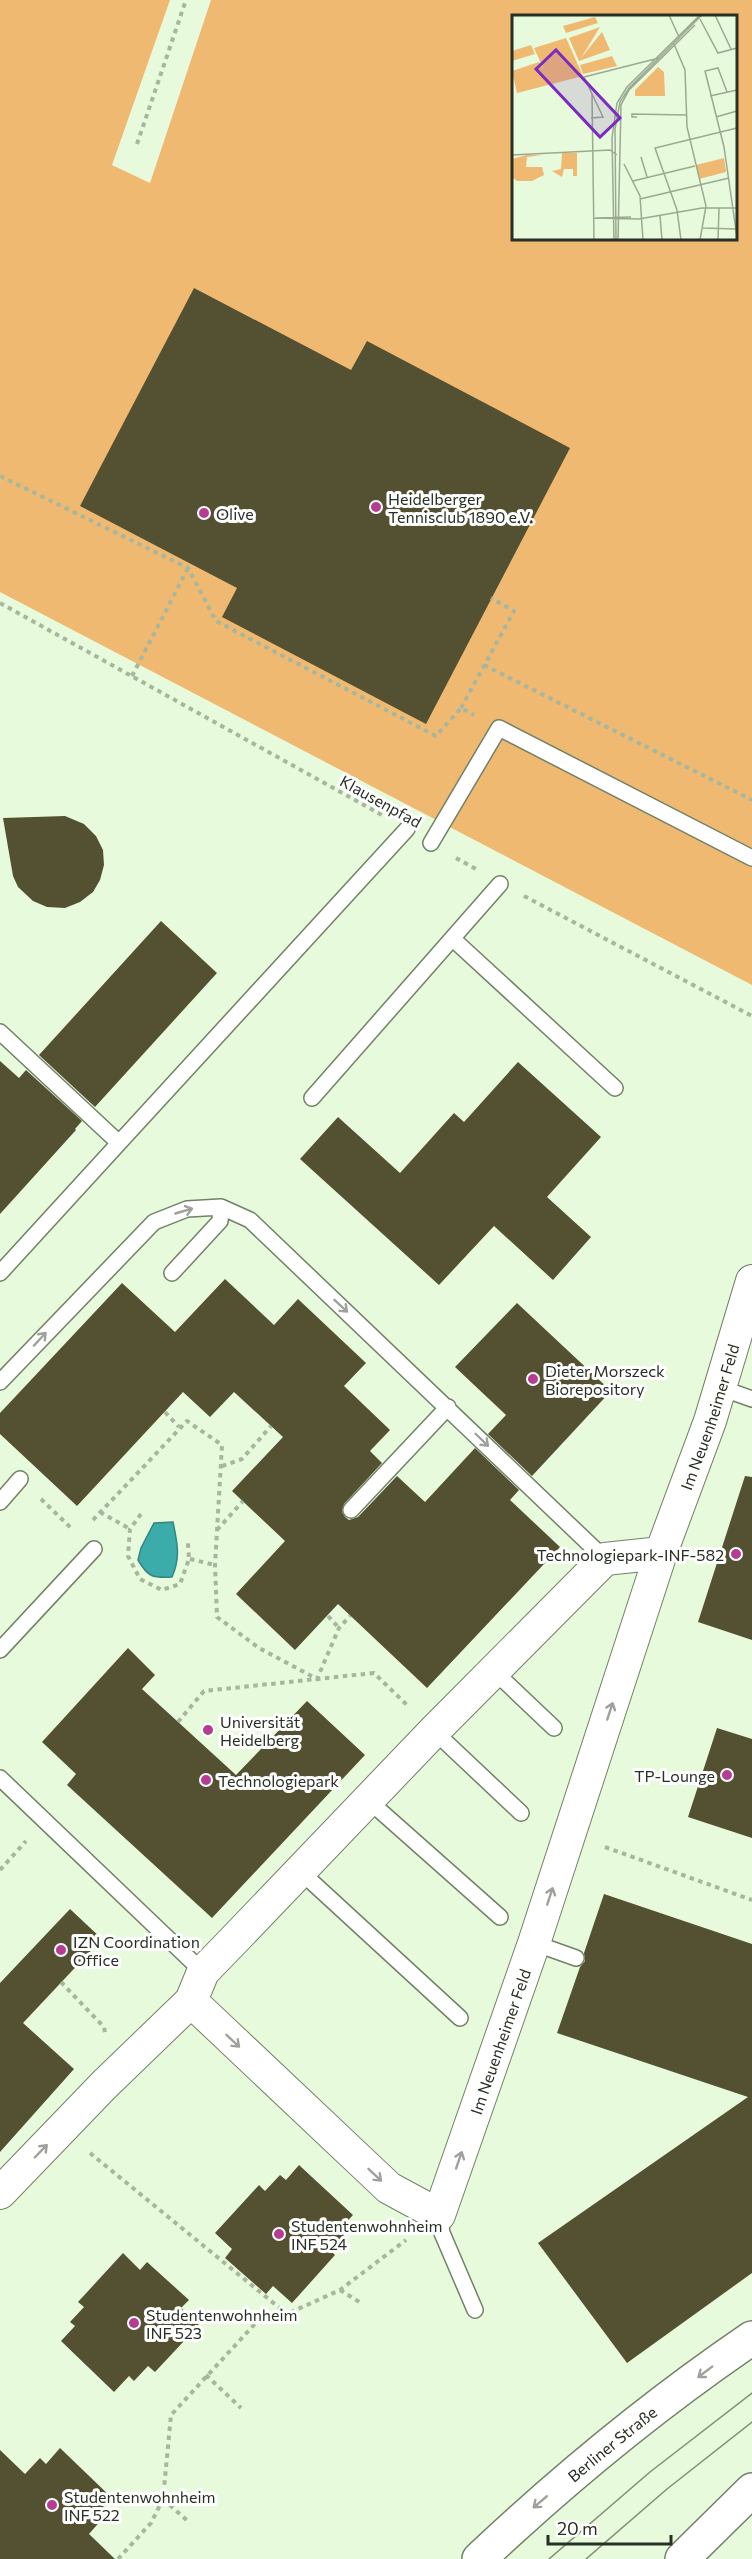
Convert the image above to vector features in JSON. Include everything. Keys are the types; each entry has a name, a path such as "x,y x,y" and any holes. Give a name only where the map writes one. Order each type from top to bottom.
{"main road":[{"name":"Berliner Straße","path":"479,2559 536,2505 626,2432 752,2338"},
{"path":"681,2559 752,2490"}],"street":[{"name":"Im Neuenheimer Feld","path":"440,2215 534,1943 661,1553 721,1388 752,1281"},
{"path":"0,2193 104,2085 191,2001 203,1972 434,1731 605,1559 661,1553"},
{"path":"191,2001 389,2188 440,2215"}],"lane":[{"path":"431,843 499,728 752,858"},
{"path":"0,1273 407,829"},
{"path":"312,1098 500,884"},
{"path":"453,939 615,1088"},
{"path":"0,1032 118,1143"},
{"path":"172,1273 220,1221 221,1207"},
{"path":"0,1382 154,1222 187,1209 221,1207 250,1220 605,1559"},
{"path":"721,1388 752,1399"},
{"path":"351,1510 448,1407"},
{"path":"0,1502 20,1479"},
{"path":"0,1650 94,1549"},
{"path":"494,1671 554,1728"},
{"path":"434,1731 521,1813"},
{"path":"0,1778 203,1972"},
{"path":"368,1800 500,1917"},
{"path":"300,1871 460,2018"},
{"path":"534,1943 576,1958"},
{"path":"440,2215 442,2233 475,2310"}],"path":[{"path":"137,144 186,0"},
{"path":"0,476 188,568 216,621 436,736 461,708 514,611 491,598"},
{"path":"132,676 188,568"},
{"name":"Klausenpfad","path":"0,603 407,829"},
{"path":"484,665 752,800"},
{"path":"461,708 499,728"},
{"name":"Klausenpfad","path":"431,843 500,884 752,1016"},
{"path":"165,1412 179,1427"},
{"path":"87,1528 187,1421 222,1445 217,1530 217,1617 259,1648 317,1679"},
{"path":"222,1466 242,1459 271,1426"},
{"path":"20,1479 80,1536"},
{"path":"217,1530 243,1501"},
{"path":"100,1512 130,1529"},
{"path":"141,1514 130,1529 128,1556 140,1579 162,1590 180,1584 189,1559 188,1543"},
{"path":"189,1559 216,1565"},
{"path":"328,1616 339,1628"},
{"path":"317,1679 339,1628 350,1616"},
{"path":"178,1722 204,1691 374,1673 434,1731"},
{"path":"0,1870 45,1821"},
{"path":"570,1835 752,1900"},
{"path":"62,1982 104,2028 107,2044 104,2085"},
{"path":"61,2130 287,2314"},
{"path":"118,2559 151,2523 163,2499 171,2415 206,2375 264,2314 287,2314 340,2290 440,2215"},
{"path":"340,2290 361,2303"},
{"path":"206,2375 241,2408"},
{"path":"163,2499 190,2523"}],"shaded area":[{"name":"Heidelberger Tennisclub 1890 e.V.","path":"0,0 170,0 112,165 150,183 211,0 752,0 752,985 0,592"}],"water":[{"path":"173,1522 177,1543 175,1570 172,1577 151,1575 138,1560 141,1548 154,1523"}],"building":[{"path":"194,288 351,370 367,341 570,448 426,724 222,617 237,588 80,506"},
{"path":"65,816 84,824 96,836 103,850 104,865 100,880 93,892 80,902 65,908 47,907 33,901 18,887 13,876 3,818"},
{"path":"161,921 217,973 95,1107 39,1055"},
{"path":"0,1061 19,1078 26,1070 82,1121 0,1214"},
{"path":"518,1062 601,1137 547,1197 591,1237 553,1280 494,1226 439,1285 300,1159 338,1117 400,1173 454,1113 464,1122"},
{"path":"225,1279 274,1325 298,1299 366,1363 344,1386 390,1430 370,1451 382,1463 344,1504 342,1512 345,1517 349,1520 358,1517 397,1476 425,1502 475,1448 519,1490 510,1500 560,1547 427,1688 338,1604 295,1650 236,1594 285,1541 232,1491 283,1437 234,1392 210,1417 183,1392 77,1506 0,1434 0,1413 122,1283 175,1332"},
{"name":"Dieter Morszeck Biorepository","path":"517,1303 611,1391 532,1476 488,1434 506,1415 455,1367"},
{"name":"Technologiepark-INF-582","path":"745,1476 752,1477 752,1640 698,1622"},
{"name":"Technologiepark","path":"128,1648 155,1675 142,1689 236,1775 307,1701 365,1755 212,1918 67,1785 76,1774 42,1742"},
{"name":"TP-Lounge","path":"717,1728 752,1739 752,1838 688,1817"},
{"path":"604,1894 752,1944 752,2273 627,2363 538,2243 748,2097 557,2033 580,1967 585,1961 584,1953"},
{"path":"70,1909 102,1939 23,2023 74,2069 0,2152 0,1983"},
{"name":"Studentenwohnheim INF 524","path":"299,2165 353,2215 339,2230 344,2235 330,2250 335,2255 292,2303 273,2286 266,2294 225,2258 232,2249 215,2233 259,2185 265,2191 280,2175 286,2180"},
{"name":"Studentenwohnheim INF 523","path":"123,2253 140,2270 147,2262 189,2300 181,2308 199,2325 155,2372 148,2366 134,2381 129,2376 114,2392 61,2341 75,2326 70,2322 84,2307 78,2302"},
{"name":"Studentenwohnheim INF 522","path":"60,2448 112,2498 97,2513 103,2518 89,2534 115,2559 0,2559 0,2450 25,2474 40,2458 46,2464"}],"tram line":[{"path":"549,2559 650,2472 752,2393"},
{"path":"586,2559 667,2489 752,2422"}],"place":[{"name":"Heidelberger Tennisclub 1890 e.V.","path":"376,507"},
{"name":"Olive","path":"204,513"},
{"name":"Dieter Morszeck Biorepository","path":"533,1379"},
{"name":"Technologiepark-INF-582","path":"736,1554"},
{"name":"Universität Heidelberg","path":"208,1730"},
{"name":"TP-Lounge","path":"727,1775"},
{"name":"Technologiepark","path":"206,1780"},
{"name":"IZN Coordination Office","path":"61,1950"},
{"name":"Studentenwohnheim INF 524","path":"279,2234"},
{"name":"Studentenwohnheim INF 523","path":"134,2323"},
{"name":"Studentenwohnheim INF 522","path":"52,2505"}]}
